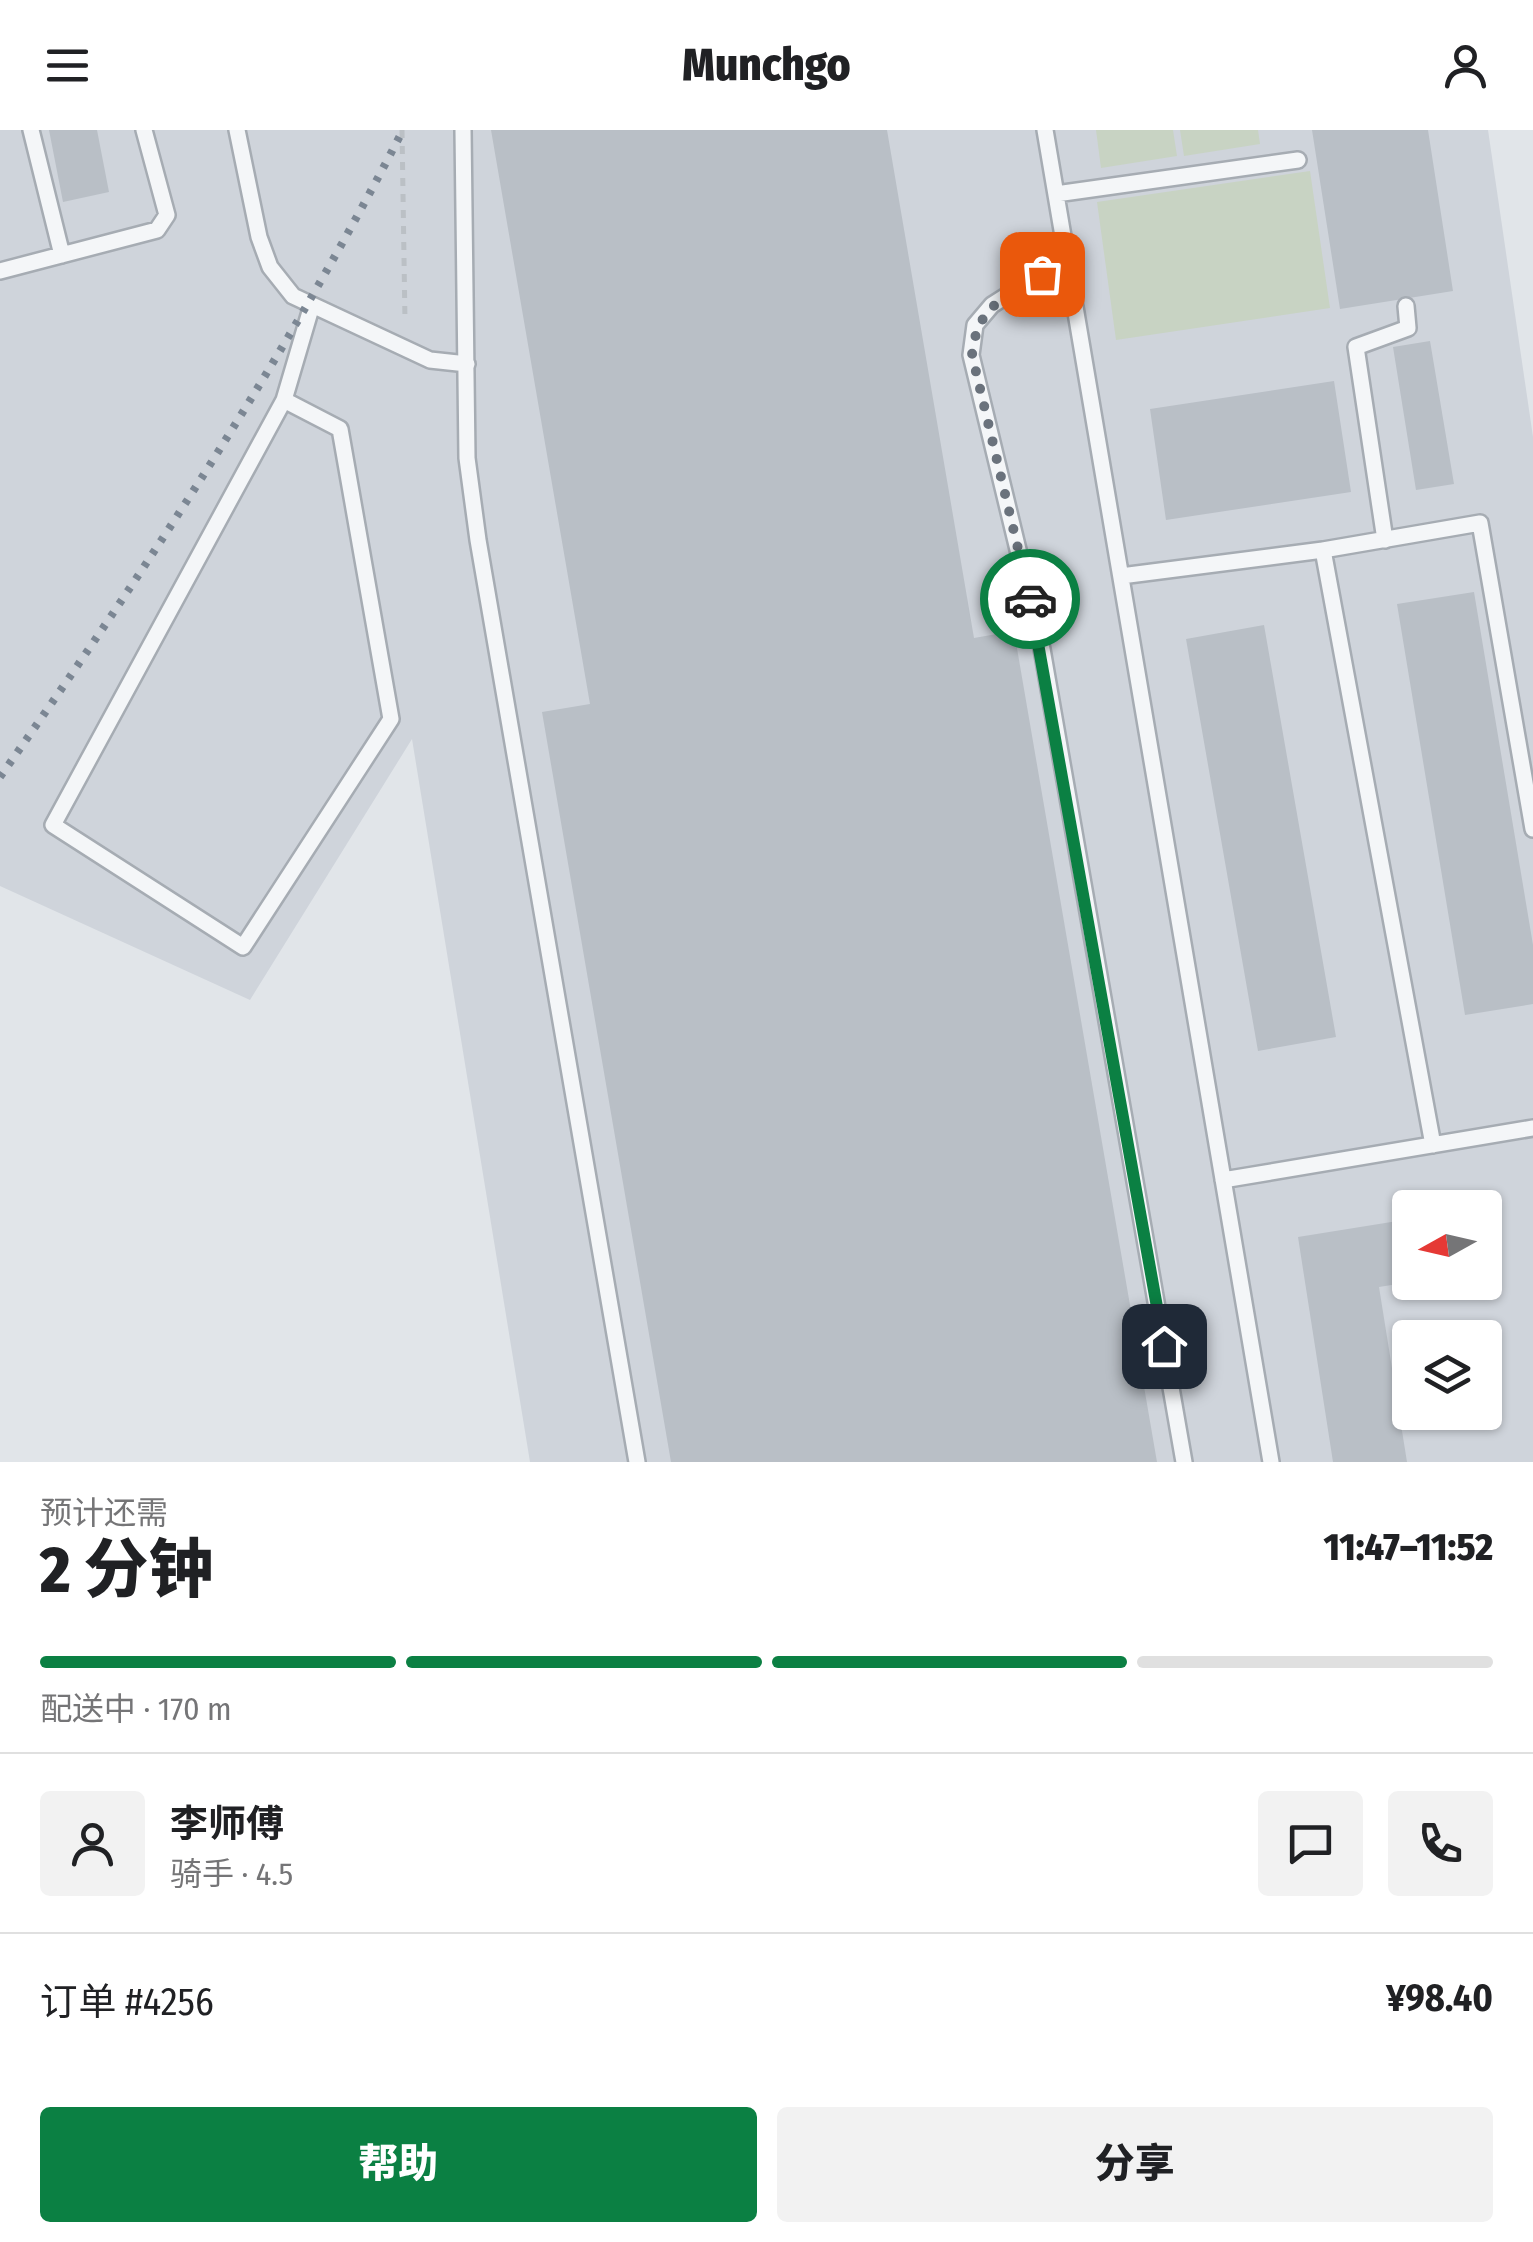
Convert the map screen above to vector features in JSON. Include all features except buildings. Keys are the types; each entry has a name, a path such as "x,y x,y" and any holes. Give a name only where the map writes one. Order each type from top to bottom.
{"lane":[{"path":"31,130 62,255"},
{"path":"0,270 157,230 167,215 144,130"},
{"path":"237,130 259,237 270,267 293,296 430,360 467,364"},
{"path":"462,130 467,458 637,1462"},
{"path":"1045,130 1271,1462"},
{"path":"1056,194 1298,160"},
{"path":"1066,258 992,306 975,325 972,355 1042,649 1184,1462"},
{"path":"284,400 340,428 391,719 242,947 53,825 284,400 312,305"},
{"path":"1384,540 1356,346 1408,328 1406,306"},
{"path":"1120,576 1323,550 1480,523 1533,829"},
{"path":"1323,550 1433,1145"},
{"path":"1223,1180 1533,1128"}],"path":[{"path":"402,130 405,348"}],"shaded area":[{"path":"0,130 1488,130 1533,437 1533,1462 530,1462 412,739 250,1000 0,886"}],"green space":[{"path":"1096,130 1173,130 1177,156 1101,168"},
{"path":"1180,130 1258,130 1260,144 1184,156"},
{"path":"1310,171 1330,308 1116,340 1097,202"}],"railway":[{"path":"0,777 213,460 312,297 403,130"}],"way so far":[{"path":"1030,599 972,355 975,325 992,306 1042,274"}],"route":[{"path":"1030,599 1164,1346"}]}
